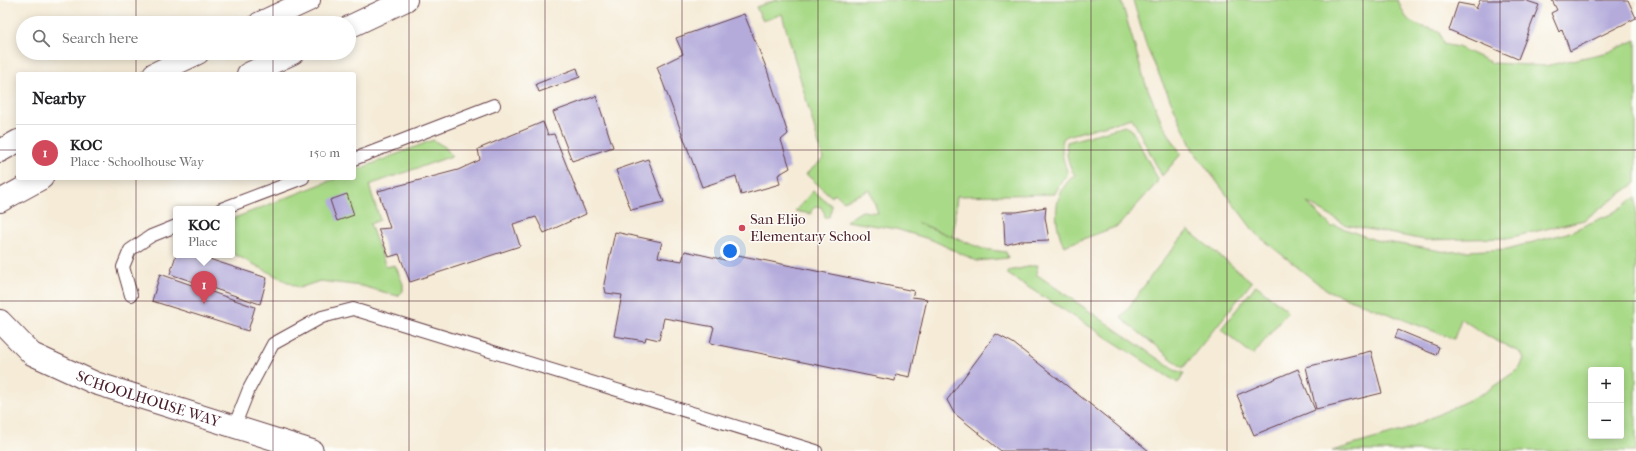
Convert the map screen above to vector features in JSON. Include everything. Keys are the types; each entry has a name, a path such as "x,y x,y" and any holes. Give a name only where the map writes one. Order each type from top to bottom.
{"street":[{"path":"275,16 309,0"},
{"path":"356,24 406,0"},
{"path":"158,72 183,60"},
{"path":"252,72 278,60"},
{"path":"0,151 16,142"},
{"path":"0,201 38,180"},
{"name":"SCHOOLHOUSE WAY","path":"0,321 32,354 95,384 312,451"}],"lane":[{"path":"356,158 494,105"},
{"path":"229,206 298,180"},
{"path":"131,295 123,268 130,250 151,236 173,227"},
{"path":"234,427 249,388 273,344 322,318 353,309 816,451"}],"green space":[{"path":"776,0 1121,0 1145,82 1162,123 1181,154 1162,176 1132,118 1067,136 1063,139 1062,152 1068,174 1061,181 1055,194 957,196 953,237 983,249 1006,252 1008,258 977,261 932,240 896,229 846,221 862,211 878,213 870,190 843,201 835,193 832,197 806,174 823,159 782,14 763,21 756,7"},
{"path":"1133,0 1398,0 1401,9 1412,23 1439,31 1443,44 1458,47 1492,63 1545,66 1609,52 1636,40 1636,183 1584,220 1508,238 1425,240 1346,225 1306,202 1332,227 1334,225 1375,240 1447,252 1507,249 1567,233 1611,214 1636,197 1636,451 1332,451 1405,430 1484,393 1520,368 1524,358 1519,352 1491,338 1461,319 1454,339 1326,290 1256,234 1193,150 1147,48"},
{"path":"1125,126 1131,129 1158,179 1156,184 1118,226 1064,246 1058,228 1057,208 1062,190 1067,182 1075,175 1068,160 1067,142"},
{"path":"433,140 445,147 452,156 369,185 380,220 370,224 386,267 395,265 403,284 403,291 398,296 362,286 320,281 299,288 235,255 235,218 332,180 356,180 356,170"},
{"path":"813,191 832,206 829,217 824,217 825,214 821,207 816,206 811,211 811,214 795,211"},
{"path":"1188,230 1252,282 1183,368 1121,318 1154,272"},
{"path":"1038,265 1036,274 1174,370 1184,373 1178,383 1006,273 1008,271"},
{"path":"1256,285 1288,311 1253,355 1221,329"}],"building":[{"path":"1480,0 1524,0 1539,5 1518,59 1449,30 1458,3 1474,6 1476,9"},
{"path":"1552,0 1628,0 1636,18 1570,51 1562,29 1559,32 1551,13 1557,10"},
{"path":"744,14 766,67 788,134 781,140 790,168 778,175 780,184 741,195 736,176 702,187 657,67 683,54 676,38"},
{"path":"577,68 580,77 539,92 536,84"},
{"path":"596,96 613,147 572,161 553,112"},
{"path":"543,122 548,135 554,134 586,214 544,233 536,217 513,224 520,246 410,282 399,254 389,257 378,229 390,228 378,191 458,170 480,160 478,149"},
{"path":"648,159 664,202 631,210 616,170"},
{"path":"347,194 354,215 337,221 330,200"},
{"path":"1046,207 1045,217 1049,240 1020,241 1005,245 1002,212 1017,212"},
{"path":"615,232 662,242 658,257 682,261 685,251 725,260 728,253 914,291 912,297 927,299 910,377 896,374 895,381 710,343 714,327 664,318 659,340 646,337 645,341 614,336 622,295 606,293 604,284"},
{"path":"175,258 206,258 267,278 260,304 170,274"},
{"path":"160,274 255,307 248,331 152,301"},
{"path":"1398,330 1439,347 1436,355 1395,338"},
{"path":"996,334 1013,343 1149,451 1001,451 954,413 947,400"},
{"path":"1371,351 1382,393 1316,409 1306,367"},
{"path":"1298,369 1315,410 1254,435 1237,395"}],"place":[{"name":"San Elijo Elementary School","path":"742,228"},
{"name":"KOC","path":"204,304"}]}
